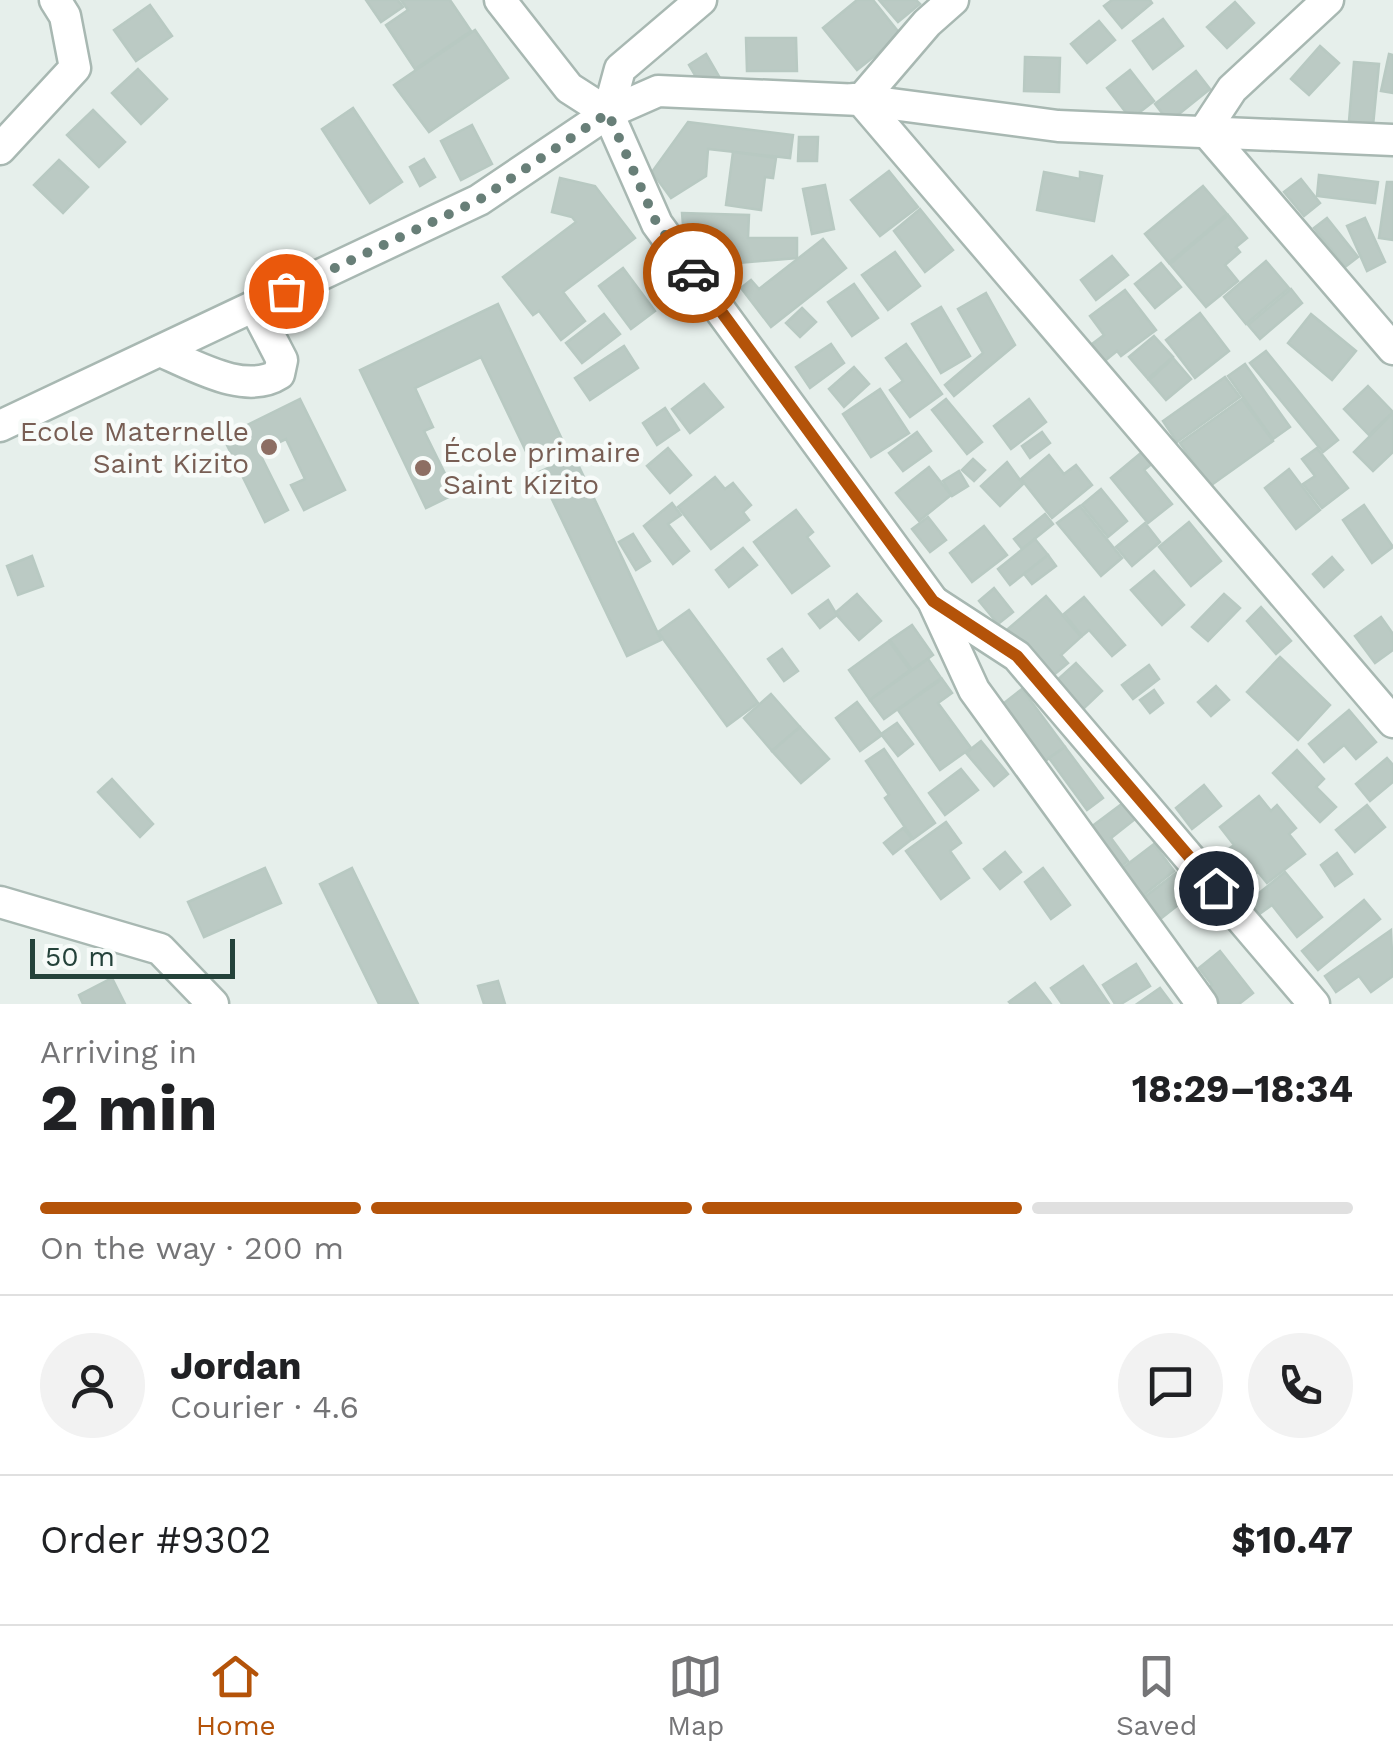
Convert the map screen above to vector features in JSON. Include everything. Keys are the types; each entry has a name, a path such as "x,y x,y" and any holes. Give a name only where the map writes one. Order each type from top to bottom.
{"street":[{"path":"0,149 75,68 65,16 55,0"},
{"path":"500,0 569,88 608,113 657,224 933,601 974,690 1202,1004"},
{"path":"608,113 620,69 701,0"},
{"path":"861,100 926,22 953,0"},
{"path":"1205,130 1232,89 1328,0"},
{"path":"0,426 479,200 608,113 658,91 861,100 1058,126 1393,140"},
{"path":"861,100 1393,722"},
{"path":"1205,130 1393,349"},
{"path":"160,350 226,378 267,382 280,374 282,360 254,306"},
{"path":"933,601 1017,656 1314,1004"},
{"path":"0,902 160,949 213,1004"}],"building":[{"path":"366,0 398,0 403,7 381,22"},
{"path":"401,0 450,0 471,31 415,69 386,25 408,10"},
{"path":"857,0 873,0 901,35 857,70 823,28"},
{"path":"879,0 916,0 920,4 898,22"},
{"path":"1112,0 1152,3 1122,28 1104,6"},
{"path":"1235,2 1254,23 1227,48 1207,27"},
{"path":"150,5 172,36 136,61 114,30"},
{"path":"1163,19 1183,46 1153,69 1133,41"},
{"path":"1099,21 1115,40 1087,63 1071,44"},
{"path":"475,30 508,78 429,132 394,85"},
{"path":"746,38 796,38 797,71 747,71"},
{"path":"1320,46 1339,63 1309,95 1291,79"},
{"path":"706,54 720,78 703,89 689,65"},
{"path":"1389,54 1393,55 1393,93 1381,91"},
{"path":"1025,57 1060,58 1059,92 1024,91"},
{"path":"1354,62 1379,64 1372,136 1348,133"},
{"path":"138,69 167,99 141,124 112,93"},
{"path":"1130,70 1154,101 1131,119 1107,88"},
{"path":"1196,71 1210,89 1169,122 1155,104"},
{"path":"353,108 402,182 370,203 322,129"},
{"path":"93,110 125,142 99,167 67,135"},
{"path":"688,122 793,135 790,158 708,149 706,176 671,198 652,172"},
{"path":"472,125 492,164 461,180 441,141"},
{"path":"799,137 818,137 817,161 798,161"},
{"path":"733,152 776,158 773,178 765,177 761,210 726,205"},
{"path":"424,159 435,177 420,186 410,167"},
{"path":"59,160 88,187 63,213 34,185"},
{"path":"889,171 918,207 880,236 851,200"},
{"path":"1044,172 1080,179 1080,172 1102,176 1094,221 1037,210"},
{"path":"1319,175 1378,182 1375,203 1317,196"},
{"path":"560,178 595,186 635,238 563,292 585,321 561,340 539,311 533,315 503,277 576,222 572,217 552,212"},
{"path":"1301,179 1320,203 1304,216 1284,192"},
{"path":"1387,182 1393,182 1393,240 1379,238"},
{"path":"825,185 834,229 812,234 803,189"},
{"path":"1203,186 1227,214 1169,263 1145,234"},
{"path":"920,209 953,250 925,272 894,231"},
{"path":"682,213 749,215 748,238 797,238 797,258 715,265 683,225"},
{"path":"1228,215 1247,238 1236,247 1240,252 1225,265 1238,281 1206,307 1170,264"},
{"path":"1327,218 1358,257 1345,267 1314,228"},
{"path":"1365,218 1385,262 1367,271 1347,226"},
{"path":"823,239 846,268 771,327 741,288 751,280 759,289"},
{"path":"895,252 920,286 888,310 862,275"},
{"path":"1112,256 1128,275 1096,300 1081,280"},
{"path":"1266,261 1289,288 1246,324 1224,297"},
{"path":"1161,263 1181,287 1155,308 1135,284"},
{"path":"623,268 655,311 631,329 599,286"},
{"path":"854,284 878,318 852,336 828,302"},
{"path":"1291,289 1302,303 1260,339 1248,325"},
{"path":"1125,290 1156,330 1121,356 1117,351 1101,364 1088,347 1104,335 1090,316"},
{"path":"986,293 1015,345 954,396 945,385 983,353 958,309"},
{"path":"498,304 567,450 533,466 481,357 415,388 433,427 424,431 455,494 426,508 360,370"},
{"path":"941,307 970,356 941,373 912,324"},
{"path":"802,308 816,322 800,337 786,323"},
{"path":"1200,313 1229,351 1195,378 1166,340"},
{"path":"604,314 620,334 582,363 566,343"},
{"path":"1311,314 1356,351 1332,380 1288,343"},
{"path":"1154,336 1173,357 1148,379 1129,357"},
{"path":"831,344 844,363 810,388 796,367"},
{"path":"906,344 942,394 910,417 890,390 903,381 886,358"},
{"path":"624,346 638,368 590,400 575,378"},
{"path":"1266,351 1338,440 1323,452 1250,363"},
{"path":"1173,358 1191,379 1166,400 1149,380"},
{"path":"1245,364 1290,427 1273,439 1228,376"},
{"path":"854,367 869,384 844,407 829,389"},
{"path":"1225,377 1240,397 1177,442 1163,421"},
{"path":"704,384 723,407 690,433 672,409"},
{"path":"1368,386 1393,412 1369,435 1344,409"},
{"path":"880,389 909,433 871,457 843,414"},
{"path":"300,399 345,490 304,510 291,485 305,479 286,439 259,452 288,510 265,522 223,437"},
{"path":"946,399 982,442 967,454 932,410"},
{"path":"1029,399 1046,422 1011,449 994,426"},
{"path":"1242,399 1273,441 1210,486 1180,443"},
{"path":"665,408 679,430 657,445 643,423"},
{"path":"1393,413 1393,452 1373,471 1354,452"},
{"path":"917,432 931,451 903,471 889,453"},
{"path":"1042,432 1050,443 1030,458 1022,446"},
{"path":"1154,442 1164,454 1144,470 1172,504 1148,523 1111,478"},
{"path":"668,448 691,475 670,493 647,466"},
{"path":"1317,448 1348,488 1322,508 1303,484 1315,476 1302,459"},
{"path":"1049,455 1064,474 1076,465 1092,485 1052,518 1021,479"},
{"path":"574,456 661,640 627,656 539,472"},
{"path":"973,459 985,470 974,481 962,470"},
{"path":"1007,462 1023,484 1000,506 981,486"},
{"path":"929,467 951,495 919,521 896,493"},
{"path":"1289,469 1320,510 1296,529 1265,488"},
{"path":"959,471 968,486 952,496 943,481"},
{"path":"715,477 725,489 733,483 751,505 743,512 749,520 711,549 678,507"},
{"path":"1101,489 1127,521 1108,537 1082,505"},
{"path":"672,503 681,515 668,524 689,551 673,564 644,526"},
{"path":"1364,505 1393,547 1372,563 1343,520"},
{"path":"1080,506 1122,558 1101,576 1057,523"},
{"path":"796,510 813,532 807,537 829,566 792,593 754,542"},
{"path":"1045,514 1053,524 1022,549 1014,539"},
{"path":"928,517 946,540 930,552 912,529"},
{"path":"1189,522 1221,561 1191,586 1159,547"},
{"path":"1145,523 1160,542 1132,566 1116,547"},
{"path":"984,526 1007,555 972,582 950,553"},
{"path":"633,534 650,561 636,570 619,542"},
{"path":"1035,539 1048,555 1010,585 998,569"},
{"path":"743,548 757,565 729,587 716,570"},
{"path":"1048,555 1056,566 1032,584 1024,574"},
{"path":"32,556 43,586 18,595 7,566"},
{"path":"1332,557 1343,570 1324,587 1313,574"},
{"path":"1154,571 1184,605 1162,625 1131,590"},
{"path":"994,588 1013,612 998,624 979,601"},
{"path":"857,594 881,621 859,640 835,613"},
{"path":"1224,594 1240,608 1208,641 1192,627"},
{"path":"1046,596 1081,637 1061,655 1068,663 1050,678 1008,629"},
{"path":"1084,597 1125,645 1112,656 1089,630 1082,636 1064,614"},
{"path":"828,600 837,615 820,628 809,614"},
{"path":"1261,607 1291,641 1276,654 1247,621"},
{"path":"689,610 758,703 727,726 658,632"},
{"path":"1381,617 1393,634 1393,650 1375,663 1355,636"},
{"path":"912,625 933,655 912,670 890,640"},
{"path":"889,641 910,670 870,700 849,670"},
{"path":"782,649 798,671 784,681 768,659"},
{"path":"1280,657 1330,705 1298,740 1247,692"},
{"path":"928,659 941,678 884,719 870,700"},
{"path":"1076,663 1102,691 1081,711 1055,682"},
{"path":"1149,665 1159,679 1133,699 1122,685"},
{"path":"942,679 952,693 938,703 971,748 940,770 898,710"},
{"path":"1216,686 1229,700 1211,716 1198,702"},
{"path":"1022,689 1065,747 1041,764 999,707"},
{"path":"1154,690 1163,703 1150,713 1140,700"},
{"path":"771,694 800,727 772,751 744,718"},
{"path":"857,702 882,735 860,751 836,718"},
{"path":"1349,710 1376,742 1356,759 1344,745 1324,762 1309,744"},
{"path":"897,723 913,744 898,756 881,734"},
{"path":"800,727 829,759 801,783 772,751"},
{"path":"981,741 1008,774 994,786 966,753"},
{"path":"1065,747 1103,798 1087,810 1049,758"},
{"path":"884,749 935,823 913,839 866,761"},
{"path":"1297,750 1324,779 1316,787 1336,807 1320,822 1273,773"},
{"path":"1387,758 1393,765 1393,782 1370,801 1356,784"},
{"path":"961,769 978,790 945,815 929,793"},
{"path":"112,779 153,824 140,837 98,792"},
{"path":"1204,785 1221,806 1192,829 1176,808"},
{"path":"1259,796 1271,811 1277,805 1296,828 1289,834 1305,854 1267,883 1258,872 1252,876 1230,848 1234,845 1220,827"},
{"path":"1123,803 1135,819 1111,838 1128,861 1113,872 1083,833"},
{"path":"1367,805 1385,827 1355,852 1336,830"},
{"path":"946,822 961,843 950,851 969,878 941,899 906,851"},
{"path":"903,828 912,839 893,854 884,843"},
{"path":"1154,844 1174,871 1141,897 1120,870"},
{"path":"1005,852 1021,872 1000,889 984,869"},
{"path":"1337,853 1352,874 1335,886 1321,865"},
{"path":"265,868 281,903 204,937 188,902"},
{"path":"352,868 418,1004 379,1004 320,884"},
{"path":"1043,868 1070,905 1051,919 1025,882"},
{"path":"1285,872 1322,917 1297,937 1272,905 1258,915 1248,902"},
{"path":"1176,873 1192,894 1159,920 1142,899"},
{"path":"1364,900 1380,919 1318,970 1302,951"},
{"path":"1391,930 1393,976 1371,992 1359,976 1336,992 1325,976"},
{"path":"1220,951 1253,993 1239,1004 1217,1004 1206,989 1212,985 1199,968"},
{"path":"1136,964 1150,986 1115,1004 1103,985"},
{"path":"1083,966 1109,1004 1062,1004 1051,988"},
{"path":"112,978 125,1004 83,1004 79,995"},
{"path":"498,981 505,1004 484,1004 478,986"},
{"path":"1035,983 1051,1004 1009,1002"},
{"path":"1160,988 1172,1004 1137,1004"}],"way so far":[{"path":"286,291 479,200 608,113 657,224 693,273"}],"place":[{"name":"Ecole Maternelle Saint Kizito","path":"269,447"},
{"name":"École primaire Saint Kizito","path":"423,468"}],"route":[{"path":"693,273 933,601 1017,656 1216,888"}]}
